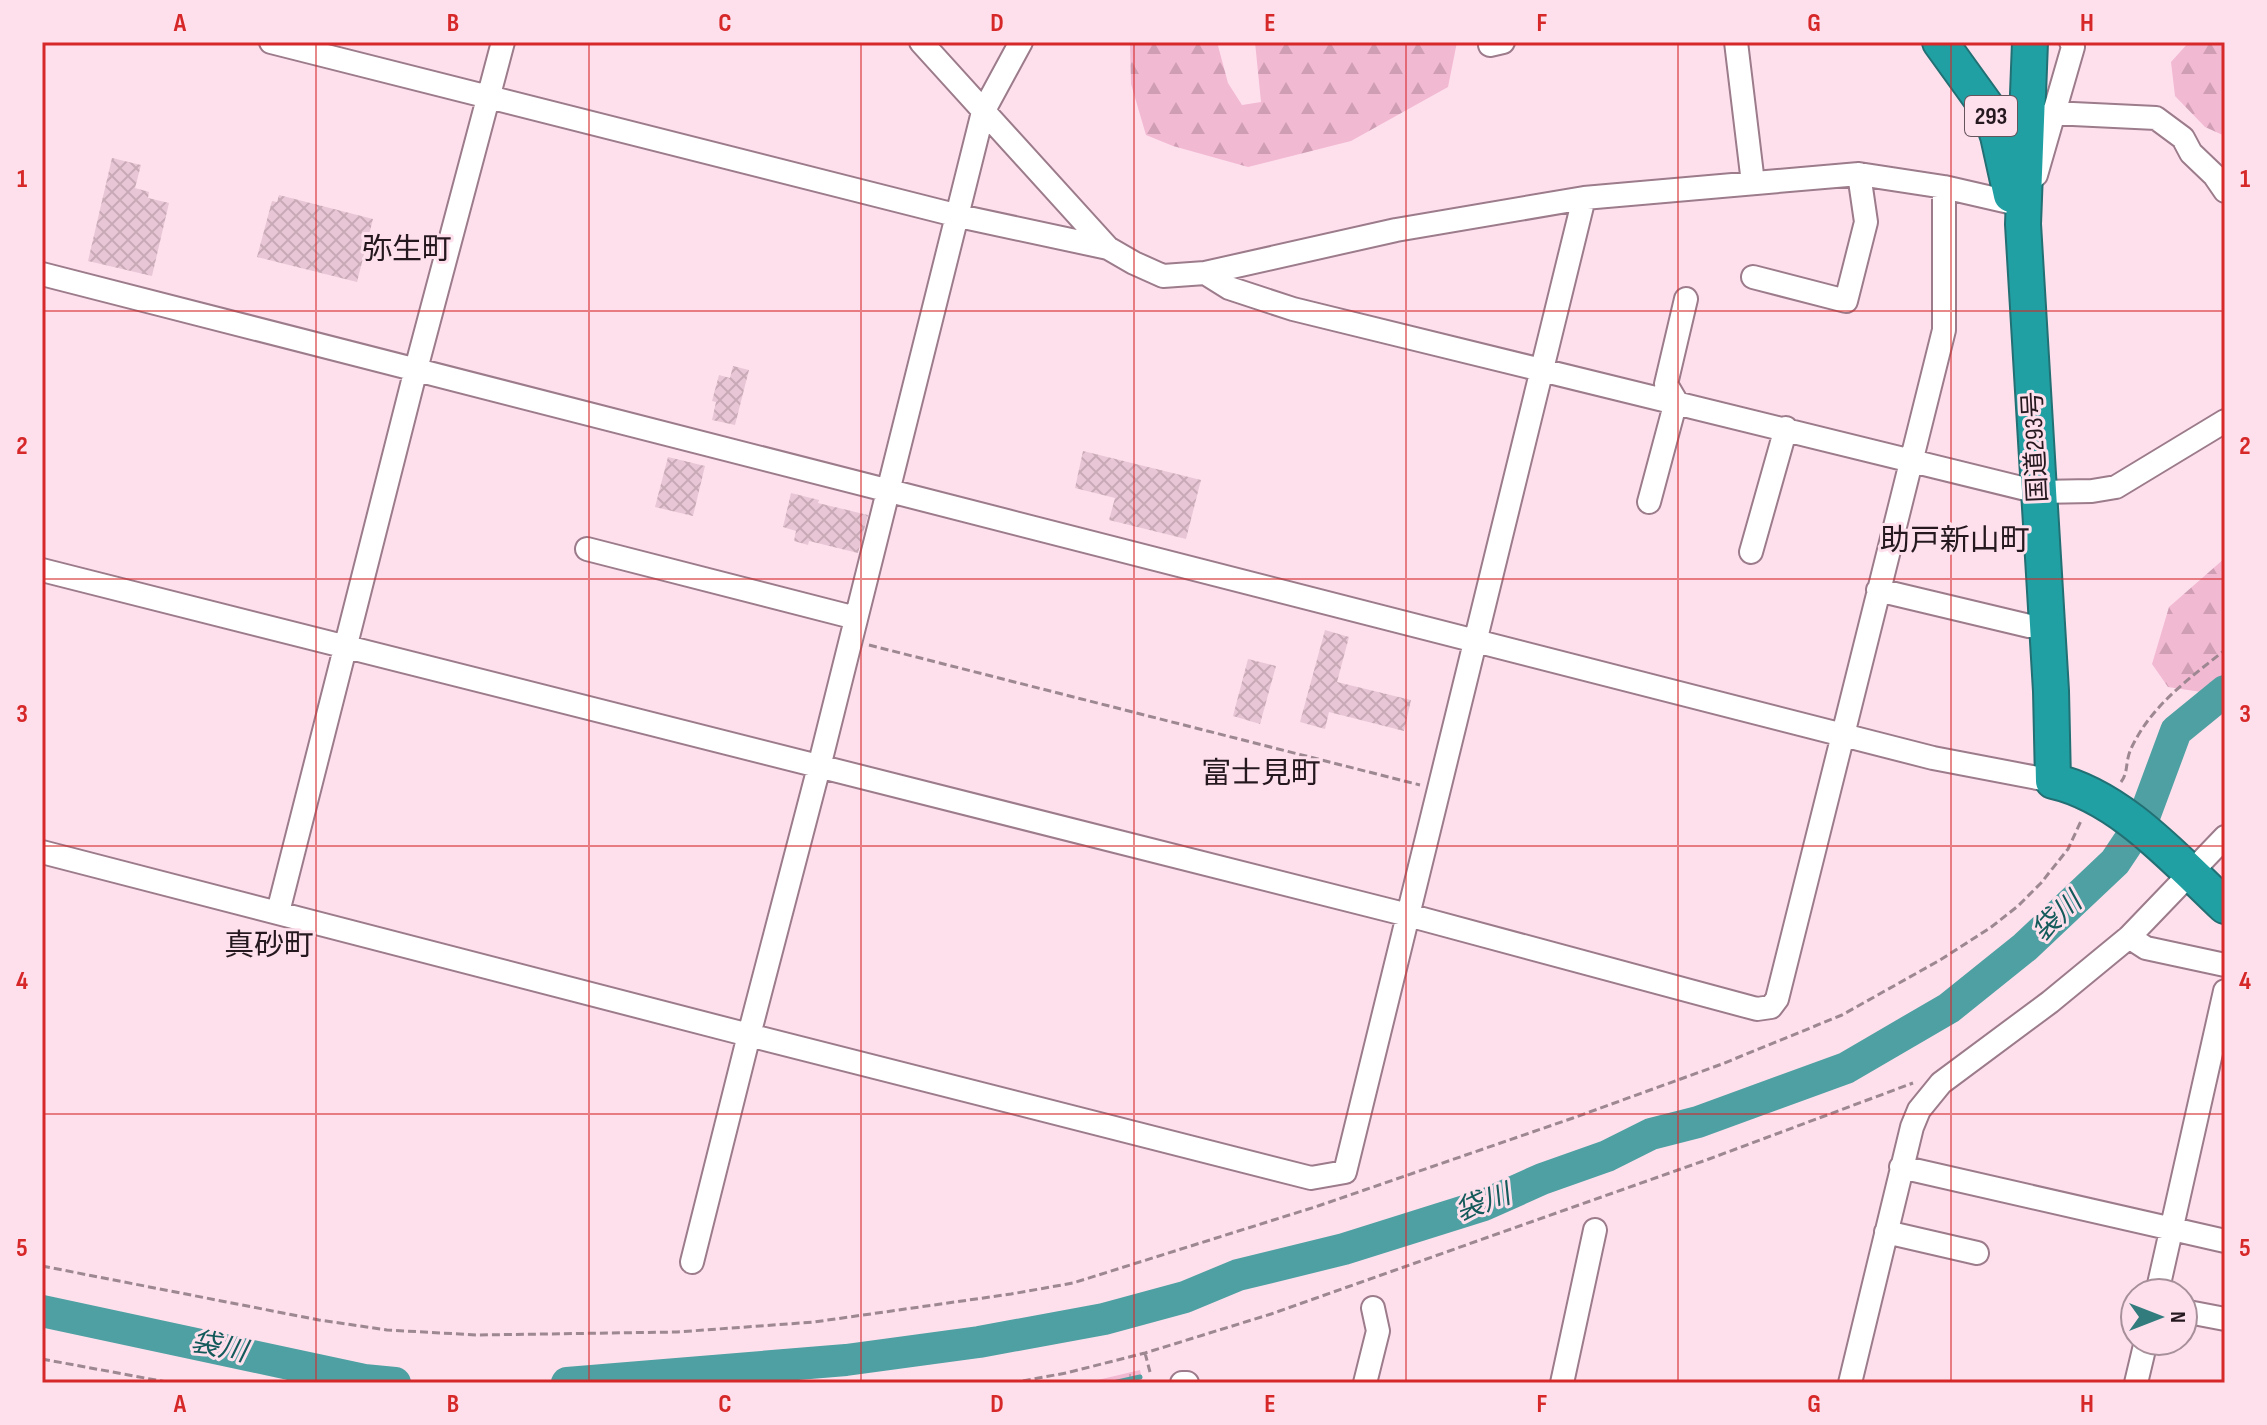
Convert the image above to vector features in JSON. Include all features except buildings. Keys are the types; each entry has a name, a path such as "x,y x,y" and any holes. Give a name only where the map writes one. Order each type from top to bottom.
{"highway":[{"name":"国道293号","path":"1940,42 1989,110 2019,211"},
{"name":"国道293号","path":"2030,42 2019,211 2047,627 2053,781"},
{"path":"2053,781 2089,792 2104,801 2225,906"}],"street":[{"path":"271,42 959,216 1108,248"},
{"path":"278,912 503,42"},
{"path":"921,42 1108,248 1163,276 1205,273 1396,230 1584,198 1859,174 1944,187 2019,211 2030,198 2073,47 2071,42"},
{"path":"692,1262 983,112 1021,42"},
{"path":"1736,42 1753,183"},
{"path":"2052,113 2156,118 2183,138 2191,153 2214,175 2225,191"},
{"path":"1753,277 1846,301 1866,222 1859,174"},
{"path":"42,570 1408,915 1757,1009 1771,1007 1777,999 1944,330 1944,187"},
{"path":"42,852 1311,1178 1345,1172 1584,198"},
{"path":"1205,273 1229,288 1293,309 2038,492 2092,491 2116,487 2225,421"},
{"path":"42,274 1945,761 2053,781"},
{"path":"1649,502 1676,401 1666,384 1686,299"},
{"path":"1751,552 1786,428"},
{"path":"587,549 856,618"},
{"path":"1878,590 2029,626 2047,627"},
{"path":"1850,1383 1901,1167 1915,1119 1929,1095 2129,937 2181,865 2225,837"},
{"path":"2129,937 2146,948 2225,965"},
{"path":"2161,1277 2225,991"},
{"path":"1901,1167 2225,1241"},
{"path":"1562,1383 1595,1230"},
{"path":"1886,1232 1977,1253"},
{"path":"1365,1383 1378,1331 1373,1308"},
{"path":"2199,1314 2225,1319"},
{"path":"2136,1383 2142,1357"}],"path":[{"path":"851,640 1439,790"},
{"path":"42,1266 319,1320 387,1330 478,1335 677,1332 800,1324 1073,1283 1318,1206 1573,1118 1722,1064 1842,1015 1940,960 2018,906 2041,883 2125,775 2129,755 2142,729 2186,680 2225,650"},
{"path":"1011,1383 1145,1353 1271,1314 1709,1159 1901,1089 1923,1078"},
{"path":"1145,1353 1150,1372"},
{"path":"42,1359 172,1383"}],"green space":[{"path":"1130,42 1217,42 1228,83 1242,105 1261,102 1255,42 1457,42 1448,87 1351,141 1248,167 1173,146 1146,135 1131,84"},
{"path":"2189,42 2225,42 2225,136 2205,127 2175,96 2171,62"},
{"path":"2225,558 2225,677 2201,692 2168,687 2152,664 2169,607"},
{"path":"1140,1370 1143,1383 1085,1383"}],"waterway":[{"name":"袋川","path":"567,1383 846,1360 979,1342 1104,1319 1185,1297 1238,1275 1344,1249 1484,1205 1542,1179 1607,1156 1651,1134 1698,1122 1846,1068 1949,1008 2025,947 2115,862 2143,820 2176,731 2225,691"},
{"name":"袋川","path":"42,1311 364,1380 395,1383"},
{"path":"1113,1383 1140,1377"}],"district":[{"name":"弥生町","path":"407,250"},
{"name":"助戸新山町","path":"1955,541"},
{"name":"富士見町","path":"1261,774"},
{"name":"真砂町","path":"269,946"}]}
